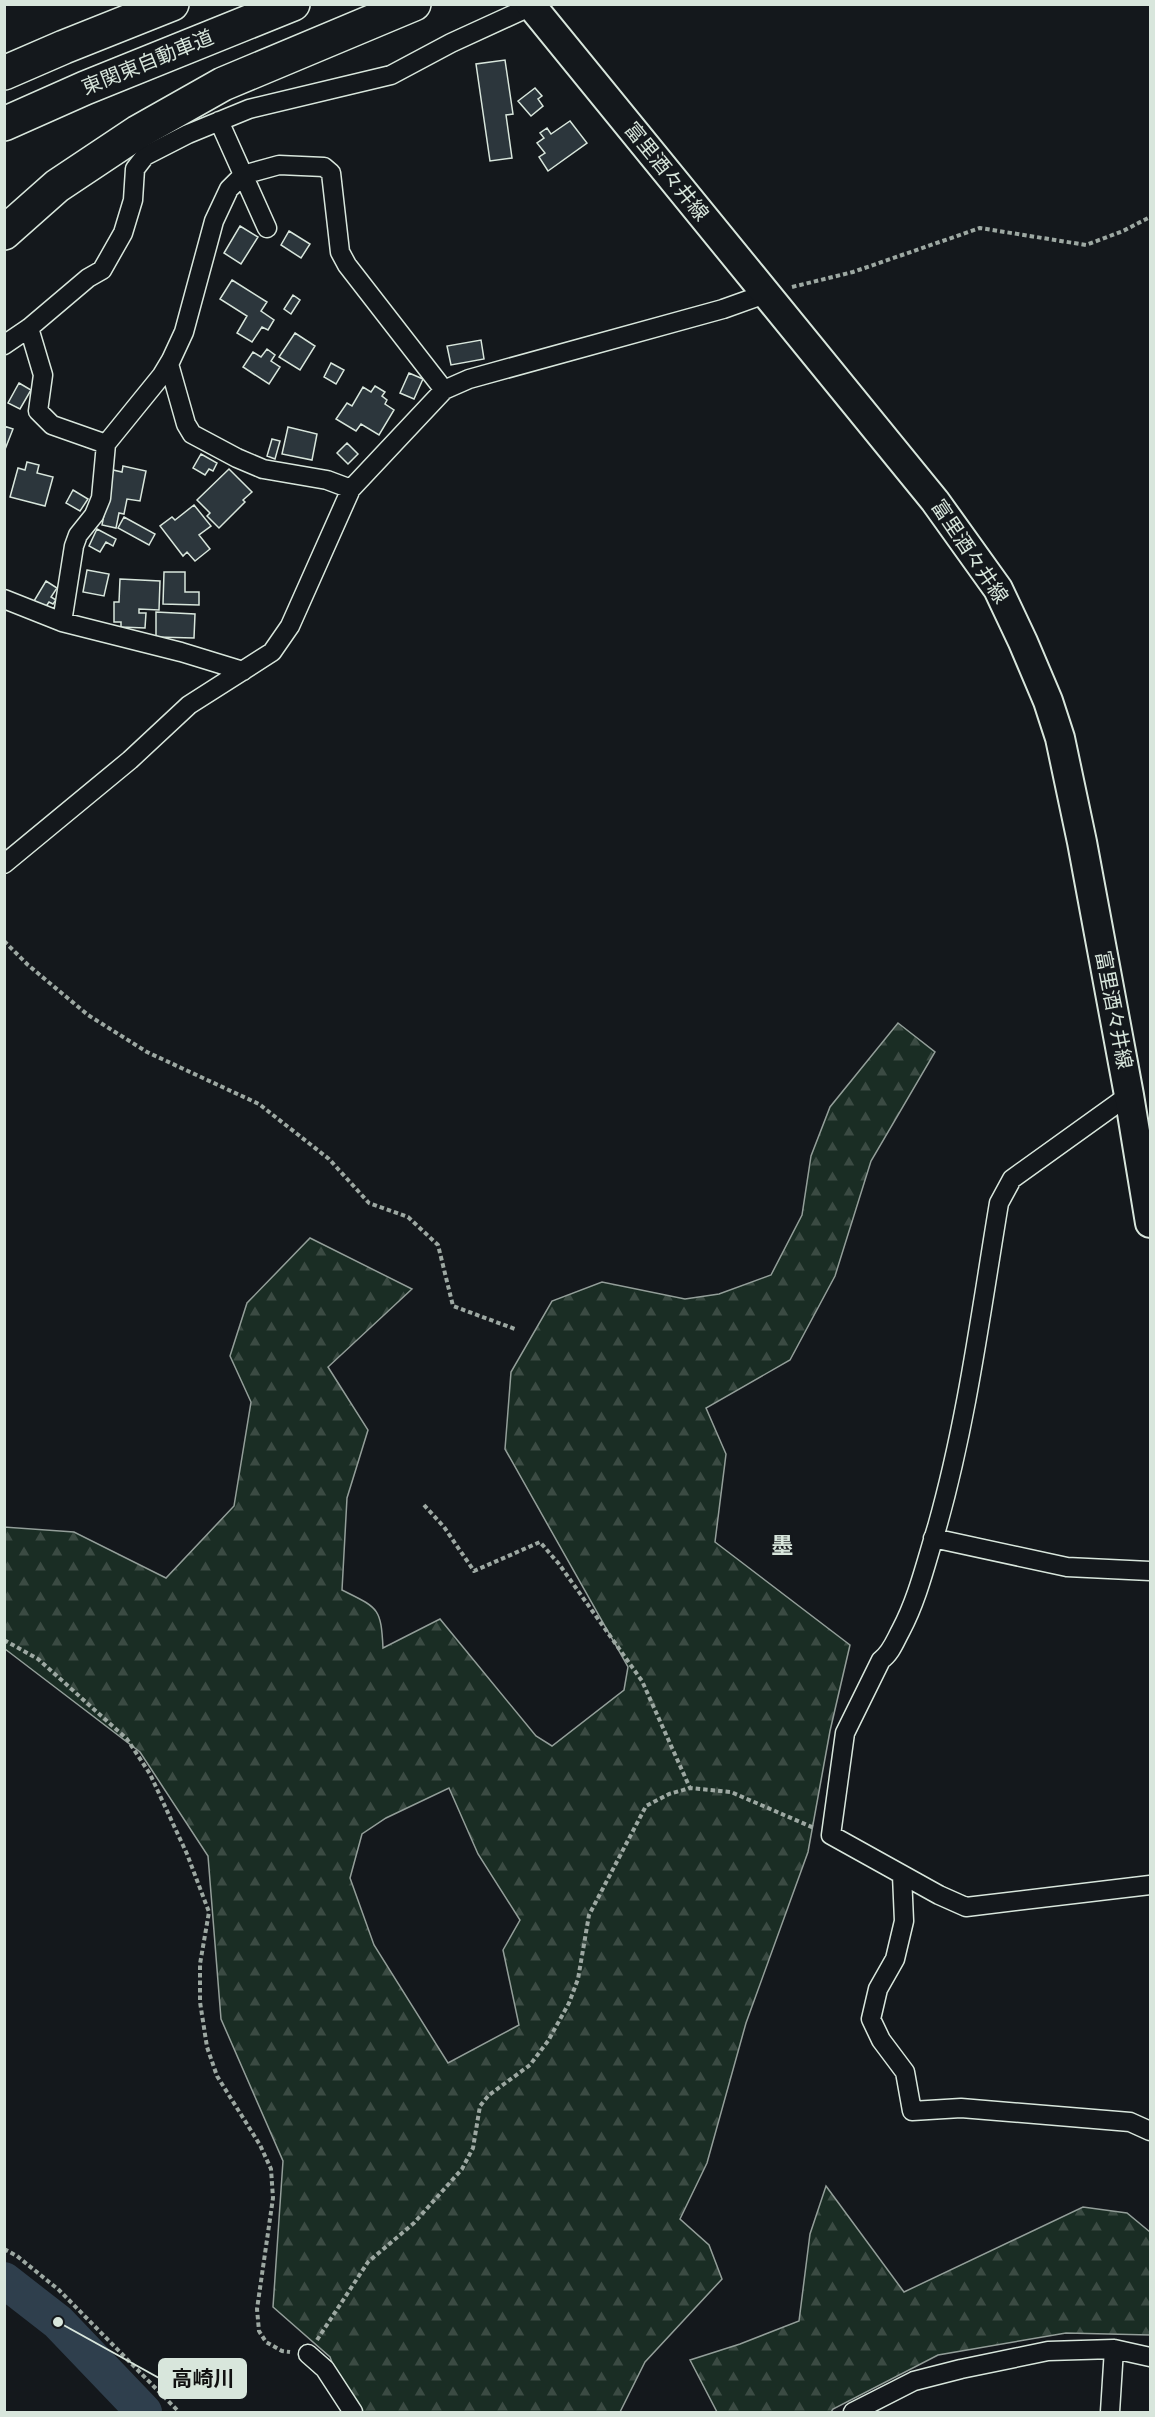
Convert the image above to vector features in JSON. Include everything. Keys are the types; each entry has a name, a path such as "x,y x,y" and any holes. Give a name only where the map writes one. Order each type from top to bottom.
{"highway":[{"path":"4,73 172,4"},
{"name":"東関東自動車道","path":"4,124 85,88 293,4"},
{"path":"4,233 57,186 138,132 214,89 414,4"}],"main road":[{"name":"富里酒々井線","path":"533,5 935,501 998,590 1048,701 1060,738 1082,842 1129,1095 1150,1223"}],"street":[{"path":"4,345 29,328 88,278 102,270 123,233 133,200 135,169 145,156 249,109 391,75 451,43 533,5"},
{"path":"219,121 267,228"},
{"path":"62,622 74,546 78,536 94,515 101,498 106,444 169,364 184,332 214,221 229,189 243,175 279,165 324,167 331,172 340,252 347,265 444,390"},
{"path":"4,864 130,760 189,705 272,652 290,626 351,489 444,390 469,379 723,309 765,294"},
{"path":"29,328 43,375 38,411 52,425 106,444"},
{"path":"169,364 186,424 192,434 263,469 327,480 351,489"},
{"path":"4,599 62,622 181,652 243,671"},
{"path":"1129,1095 1012,1179 999,1203 968,1392 949,1484 919,1586 906,1621 888,1656 881,1660 845,1733 831,1835 939,1895 966,1907 1150,1885"},
{"path":"933,1538 1067,1567 1150,1571"},
{"path":"902,1875 904,1921 895,1959 878,1989 871,2019 880,2040 905,2072 912,2112 961,2108 1130,2122 1150,2132"},
{"path":"853,2412 914,2381 1048,2351 1114,2349 1150,2357"},
{"path":"1110,2412 1114,2349"},
{"path":"308,2354 325,2369 353,2412"}],"path":[{"path":"765,294 853,272 980,228 1086,245 1124,231 1150,217"},
{"path":"4,941 28,965 88,1015 147,1052 259,1104 329,1159 369,1203 408,1217 438,1245 453,1306 515,1329"},
{"path":"424,1505 444,1527 474,1571 540,1542 559,1564 642,1681 690,1788"},
{"path":"4,1640 38,1659 126,1739 150,1774 187,1854 209,1912 200,1964 200,2002 207,2047 217,2076 260,2145 271,2169 273,2198 257,2309 259,2331 266,2342 282,2351 308,2354 368,2262 414,2223 462,2169 473,2148 480,2106 489,2095 530,2065 549,2041 569,2003 578,1979 589,1915 646,1806 669,1794 690,1788 731,1792 831,1835"},
{"path":"4,2249 17,2256 59,2290 180,2412"}],"green space":[{"path":"898,1023 935,1052 871,1161 835,1276 790,1360 706,1408 726,1454 715,1542 850,1645 830,1731 808,1852 746,2023 707,2163 680,2219 709,2245 722,2279 645,2362 620,2412 351,2412 330,2357 273,2307 283,2161 221,2019 208,1856 140,1752 5,1649 4,1527 74,1532 166,1578 234,1506 251,1402 230,1356 247,1303 310,1238 412,1289 328,1367 368,1430 347,1498 342,1590 375,1610 381,1624 383,1648 440,1619 536,1736 552,1746 624,1690 628,1667 505,1449 511,1372 552,1301 602,1282 685,1299 719,1294 771,1275 802,1215 811,1156 830,1107","holes":["449,1788 478,1854 520,1920 503,1950 519,2025 448,2063 374,1945 350,1878 362,1834 386,1818"]},
{"path":"826,2186 904,2292 1083,2207 1127,2213 1150,2232 1150,2335 1066,2333 938,2355 831,2412 717,2412 690,2360 799,2321 810,2234"}],"building":[{"path":"505,60 513,114 506,115 512,158 490,161 476,64"},
{"path":"535,88 542,96 538,99 543,106 531,116 518,101"},
{"path":"570,121 587,143 548,171 539,157 545,153 537,143 544,138 540,133 547,128 551,134"},
{"path":"240,226 258,237 241,264 224,253"},
{"path":"289,231 310,244 301,258 281,245"},
{"path":"232,280 267,302 261,311 274,320 268,330 262,327 252,342 237,333 247,316 220,299"},
{"path":"293,295 300,300 291,314 284,309"},
{"path":"295,333 315,346 300,370 279,357"},
{"path":"481,340 484,359 451,365 447,346"},
{"path":"267,349 275,355 271,361 280,367 269,384 243,367 253,352 261,357"},
{"path":"331,363 344,370 336,384 324,377"},
{"path":"409,373 423,379 414,399 400,393"},
{"path":"19,383 31,390 20,409 8,403"},
{"path":"375,386 385,392 382,396 387,400 385,404 394,410 379,435 361,424 356,431 336,419 347,403 352,406 363,387 371,392"},
{"path":"4,426 13,429 4,452"},
{"path":"288,427 317,434 312,460 282,454"},
{"path":"272,439 280,441 275,459 267,456"},
{"path":"347,443 358,454 348,464 337,453"},
{"path":"201,454 217,463 213,471 209,469 205,475 193,468"},
{"path":"27,462 39,465 37,473 53,477 45,506 10,497 18,468 25,470"},
{"path":"123,466 146,471 140,501 127,499 124,514 119,513 116,528 102,525 113,470 122,472"},
{"path":"229,469 252,492 219,528 207,516 210,513 197,500"},
{"path":"73,490 88,499 80,511 66,503"},
{"path":"194,505 211,526 199,535 210,549 195,561 187,552 183,556 160,526 172,517 175,520"},
{"path":"124,517 155,534 149,545 118,528"},
{"path":"97,529 116,539 113,546 106,542 100,552 89,546"},
{"path":"87,570 109,574 104,596 83,592"},
{"path":"164,572 185,572 185,592 199,592 199,605 163,604"},
{"path":"120,579 160,581 159,610 139,609 139,613 146,613 145,628 121,627 121,622 114,622 114,602 119,602"},
{"path":"46,581 57,588 51,597 56,600 53,604 49,602 45,608 34,601"},
{"path":"156,612 195,614 194,638 156,637"}],"waterway":[{"path":"4,2280 58,2322 144,2412"}],"place":[{"name":"高崎川","path":"58,2322"}],"district":[{"name":"墨","path":"782,1546"}]}
